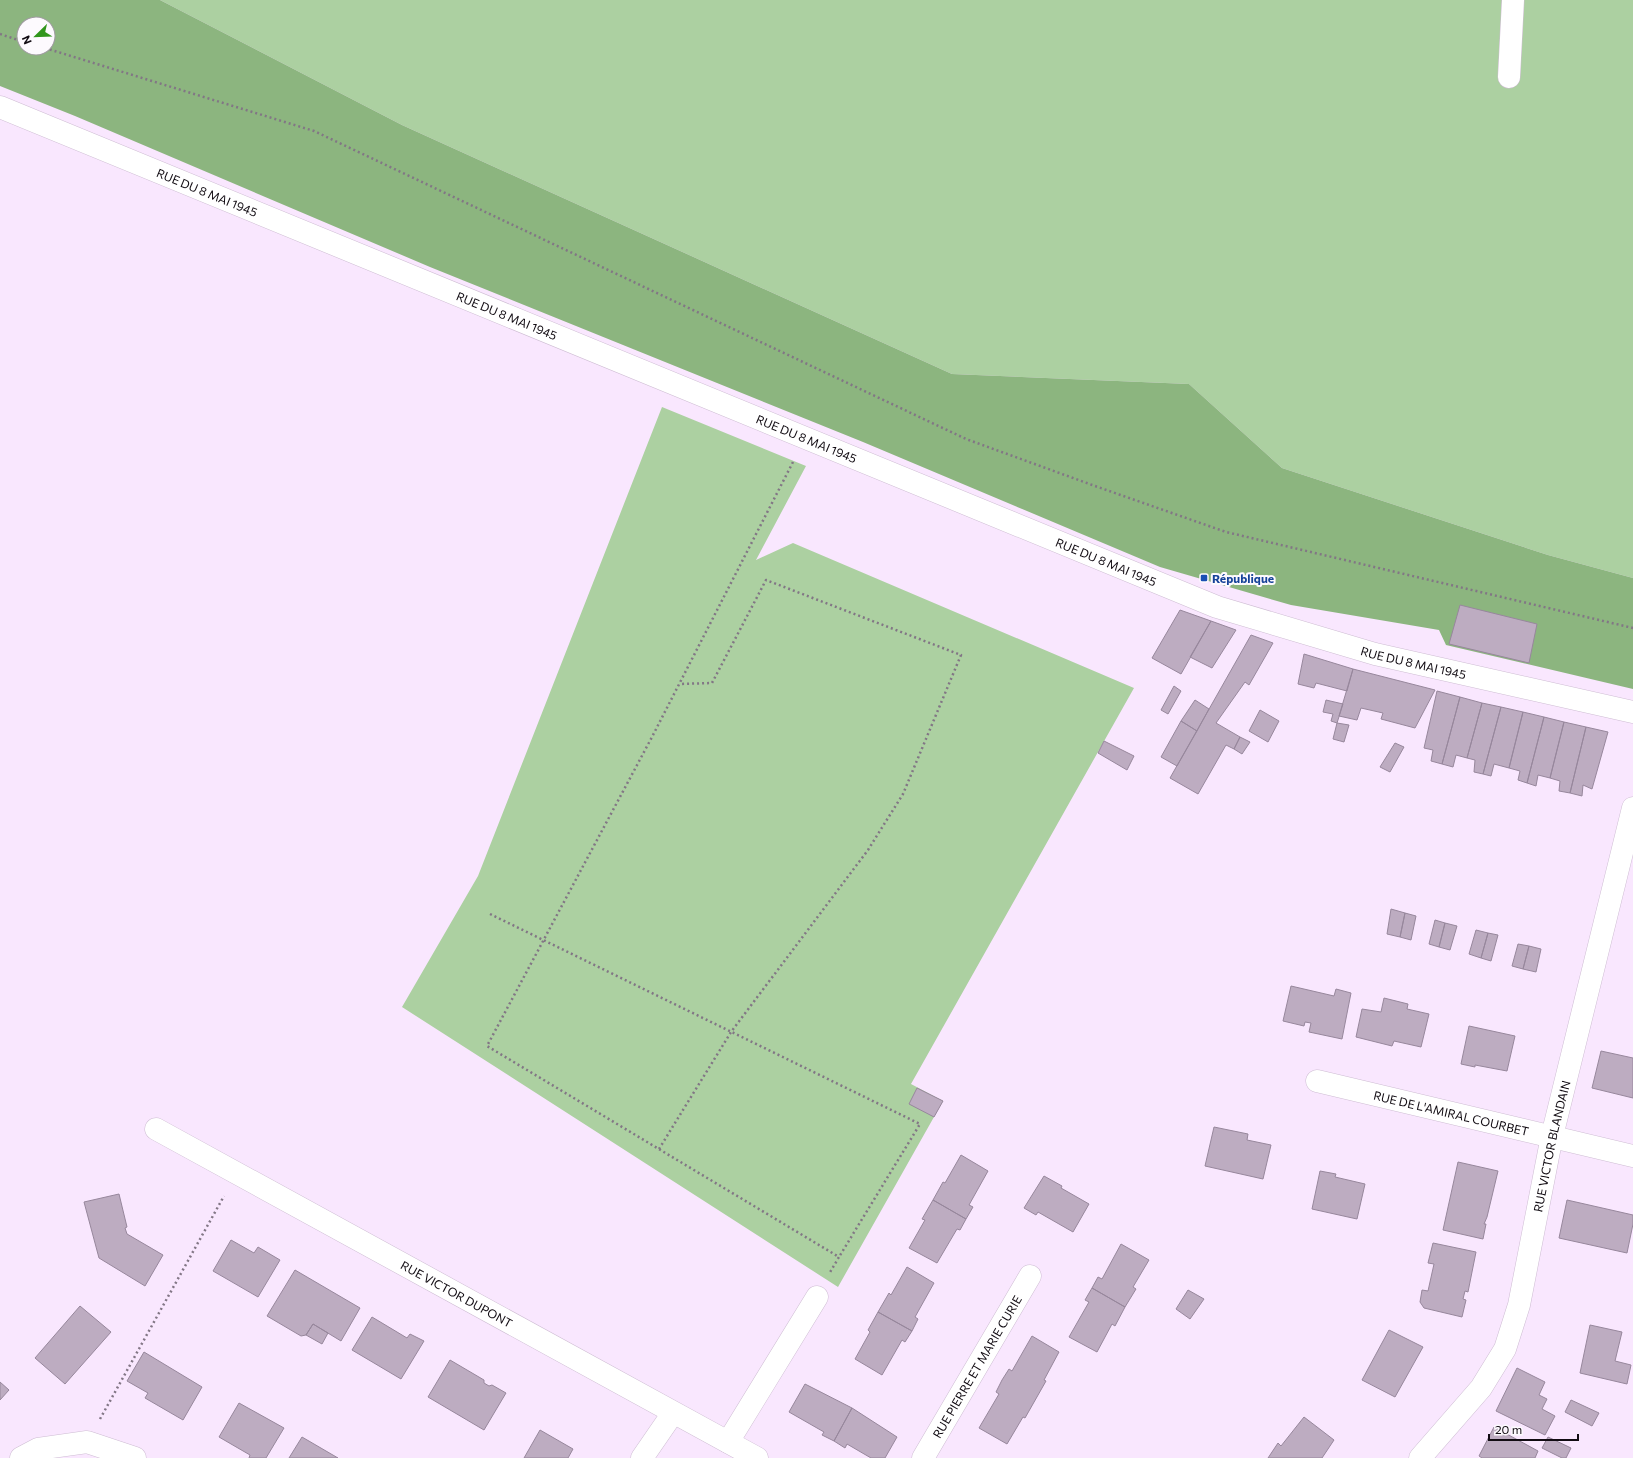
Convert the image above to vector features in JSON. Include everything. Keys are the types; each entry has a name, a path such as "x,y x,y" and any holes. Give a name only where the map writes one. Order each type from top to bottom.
{"street":[{"path":"1509,76 1513,0"},
{"name":"RUE DU 8 MAI 1945","path":"0,107 804,436 1217,607 1375,654 1633,712"},
{"name":"RUE VICTOR BLANDAIN","path":"1420,1458 1481,1388 1505,1349 1519,1305 1552,1136 1633,808"},
{"name":"RUE DE L'AMIRAL COURBET","path":"1317,1081 1633,1156"},
{"name":"RUE VICTOR DUPONT","path":"156,1128 672,1413 757,1458"},
{"name":"RUE PIERRE ET MARIE CURIE","path":"923,1458 1030,1276"},
{"path":"728,1442 817,1297"},
{"path":"642,1458 672,1413"},
{"path":"21,1458 38,1449 87,1442 135,1458"}],"path":[{"path":"0,34 16,39"},
{"path":"56,51 314,131 966,439 1226,532 1633,628"},
{"path":"804,436 793,462 680,684 487,1046 838,1257"},
{"path":"659,1149 731,1032 868,850 903,794 962,655 766,580 712,683 680,684"},
{"path":"490,914 920,1124 838,1257 817,1297"},
{"path":"87,1442 237,1172"}],"green space":[{"path":"0,0 160,0 402,125 952,374 1189,384 1282,468 1548,555 1633,578 1633,689 1446,645 1439,630 1291,605 1160,567 863,442 430,267 75,116 0,86"},
{"path":"160,0 1633,0 1633,578 1548,555 1282,468 1189,384 952,374 402,125"},
{"path":"662,407 806,466 756,560 793,543 1134,688 911,1084 943,1101 838,1287 402,1007 478,876"}],"building":[{"path":"1460,605 1537,624 1529,663 1449,644"},
{"path":"1180,610 1211,621 1181,674 1152,658"},
{"path":"1211,621 1236,630 1212,668 1190,657"},
{"path":"1251,635 1273,643 1249,685 1245,682 1216,723 1240,737 1234,749 1226,745 1198,794 1170,778"},
{"path":"1304,654 1353,669 1347,691 1316,683 1314,688 1298,684"},
{"path":"1353,669 1435,690 1415,728 1381,719 1383,713 1361,708 1357,720 1339,716"},
{"path":"1174,686 1181,691 1168,714 1161,710"},
{"path":"1437,691 1460,697 1442,764 1431,761 1433,750 1424,748"},
{"path":"1460,697 1482,703 1467,758 1456,755 1453,767 1442,764"},
{"path":"1195,700 1209,709 1197,731 1181,721"},
{"path":"1326,700 1343,704 1337,723 1331,721 1333,714 1323,712"},
{"path":"1482,703 1501,707 1483,774 1474,772 1475,760 1467,758"},
{"path":"1501,707 1523,712 1509,768 1494,764 1491,776 1483,774"},
{"path":"1260,710 1279,721 1268,742 1249,731"},
{"path":"1523,712 1544,717 1527,783 1518,780 1520,771 1509,768"},
{"path":"1544,717 1564,722 1550,778 1538,775 1536,786 1527,783"},
{"path":"1181,721 1197,731 1177,766 1161,757"},
{"path":"1564,722 1586,727 1570,793 1559,791 1560,781 1550,778"},
{"path":"1337,723 1349,725 1344,742 1333,739"},
{"path":"1586,727 1608,732 1592,789 1583,785 1582,796 1570,793"},
{"path":"1240,737 1250,742 1242,754 1234,749"},
{"path":"1104,741 1134,756 1127,770 1098,753"},
{"path":"1395,743 1404,747 1390,772 1380,767"},
{"path":"1391,909 1405,913 1400,937 1387,934"},
{"path":"1405,913 1416,916 1411,940 1400,937"},
{"path":"1435,920 1445,923 1439,947 1429,944"},
{"path":"1445,923 1457,926 1450,950 1439,947"},
{"path":"1476,930 1488,933 1481,958 1469,954"},
{"path":"1488,933 1498,935 1491,961 1481,958"},
{"path":"1518,944 1529,946 1523,969 1512,966"},
{"path":"1529,946 1541,949 1536,972 1523,969"},
{"path":"1291,986 1334,996 1336,989 1351,993 1342,1039 1309,1032 1311,1023 1305,1022 1304,1026 1283,1021"},
{"path":"1384,998 1408,1004 1407,1009 1429,1014 1421,1047 1394,1041 1392,1046 1356,1037 1362,1009 1381,1012"},
{"path":"1469,1026 1515,1036 1507,1071 1461,1064"},
{"path":"1601,1051 1633,1058 1633,1098 1592,1088"},
{"path":"917,1088 943,1101 934,1117 909,1104"},
{"path":"1214,1127 1248,1134 1247,1140 1271,1145 1263,1179 1205,1166"},
{"path":"961,1155 988,1171 969,1205 973,1207 966,1219 933,1200 943,1182 945,1183"},
{"path":"1458,1162 1498,1171 1484,1224 1486,1224 1483,1239 1443,1230"},
{"path":"1320,1171 1336,1174 1335,1177 1365,1184 1357,1219 1312,1209"},
{"path":"1044,1176 1062,1186 1061,1188 1089,1204 1073,1232 1038,1212 1036,1215 1024,1208"},
{"path":"119,1194 127,1227 125,1228 127,1234 163,1255 145,1286 99,1258 84,1202"},
{"path":"933,1200 966,1219 960,1230 957,1229 937,1263 909,1248 925,1220 922,1219"},
{"path":"1567,1200 1633,1215 1633,1224 1627,1253 1559,1238"},
{"path":"231,1240 254,1253 258,1247 280,1260 258,1297 213,1271"},
{"path":"1433,1243 1476,1252 1468,1292 1465,1291 1463,1299 1466,1300 1462,1317 1424,1308 1420,1302 1422,1290 1428,1291 1434,1264 1428,1263"},
{"path":"1121,1244 1149,1260 1133,1287 1136,1289 1125,1307 1092,1288 1098,1277 1102,1279"},
{"path":"907,1267 934,1283 915,1317 918,1319 912,1331 878,1312 889,1293 891,1295"},
{"path":"295,1270 360,1308 341,1341 313,1324 306,1335 301,1336 267,1316"},
{"path":"1092,1288 1125,1307 1115,1326 1112,1324 1097,1352 1069,1337 1089,1302 1085,1300"},
{"path":"1188,1290 1204,1299 1190,1319 1176,1309"},
{"path":"80,1306 111,1332 65,1384 35,1358"},
{"path":"878,1312 912,1331 905,1342 902,1340 882,1375 855,1359 870,1332 868,1330"},
{"path":"372,1317 407,1338 410,1334 424,1341 401,1379 352,1350"},
{"path":"313,1324 328,1333 322,1344 306,1335"},
{"path":"1590,1325 1622,1332 1615,1361 1631,1365 1627,1384 1580,1373"},
{"path":"1389,1330 1423,1347 1395,1397 1362,1380"},
{"path":"1032,1336 1059,1352 1044,1380 1046,1381 1025,1418 1023,1417 1007,1444 979,1428 999,1394 996,1392 1002,1380 1009,1369 1012,1371"},
{"path":"144,1352 202,1387 183,1420 145,1398 148,1393 127,1381"},
{"path":"450,1360 484,1380 484,1383 489,1386 492,1385 506,1393 484,1430 428,1397"},
{"path":"1517,1368 1545,1382 1539,1395 1547,1399 1542,1409 1555,1416 1545,1435 1496,1411"},
{"path":"0,1382 9,1390 0,1400"},
{"path":"805,1384 852,1408 834,1441 822,1435 824,1432 789,1412"},
{"path":"1571,1400 1599,1413 1592,1426 1565,1412"},
{"path":"239,1403 284,1428 266,1458 249,1458 250,1455 219,1437"},
{"path":"852,1408 897,1437 885,1458 871,1458 847,1444 845,1448 834,1441"},
{"path":"1304,1417 1334,1440 1322,1458 1268,1458 1278,1443 1281,1446"},
{"path":"1494,1427 1538,1451 1535,1458 1482,1458 1479,1456"},
{"path":"540,1430 573,1449 568,1458 524,1458"},
{"path":"302,1437 338,1458 289,1458"},
{"path":"1548,1437 1571,1448 1566,1458 1562,1458 1542,1448"}],"place":[{"name":"République","path":"1204,578"}]}
